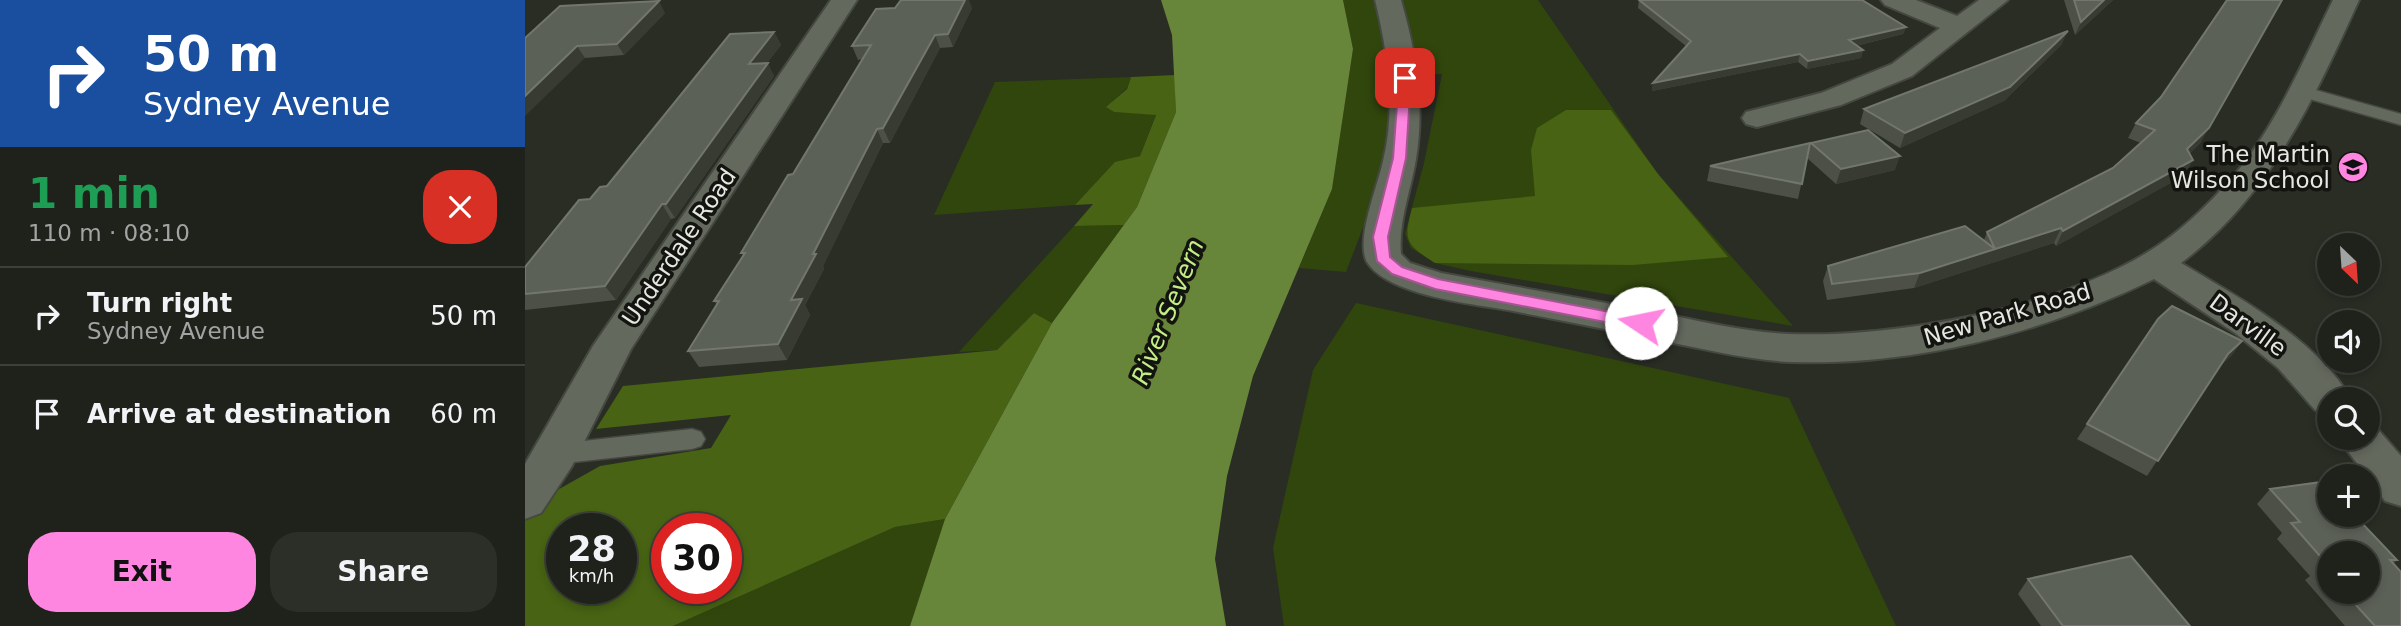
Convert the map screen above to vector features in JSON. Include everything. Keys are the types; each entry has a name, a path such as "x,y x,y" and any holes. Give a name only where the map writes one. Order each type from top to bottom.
{"street":[{"name":"Underdale Road","path":"525,500 557,454 613,346 843,0"},
{"name":"New Park Road","path":"1388,0 1400,43 1405,78 1400,158 1381,237 1383,258 1397,271 1435,284 1693,333 1789,348 1892,346 2005,320 2072,300 2155,264 2223,206 2259,163 2305,92 2346,0"},
{"path":"1894,0 1960,27"},
{"path":"1783,139 1746,108 1794,110 1869,86 1902,69 1995,0"},
{"name":"Darville","path":"2155,264 2247,322 2295,360 2319,387"},
{"path":"2370,450 2401,488"}],"lane":[{"path":"2305,92 2401,120"},
{"path":"557,454 692,439"}],"shaded area":[{"path":"1343,0 1376,0 1390,55 1388,122 1377,191 1346,272 1299,268 1332,189 1353,49"},
{"path":"1400,0 1538,0 1658,174 1793,326 1471,271 1435,263 1411,248 1405,234 1424,163 1442,74 1415,75"},
{"path":"1175,75 1176,112 1137,207 1124,225 1074,226 1093,204 1075,205 1115,162 1140,156 1156,115 1114,112 1106,107 1127,89 1131,77"},
{"path":"1131,77 1127,88 1107,107 1114,112 1156,114 1140,156 1115,163 1075,205 934,215 995,82"},
{"path":"1566,110 1611,110 1658,174 1728,257 1633,265 1435,263 1413,246 1408,235 1412,208 1535,196 1531,150 1537,128"},
{"path":"1124,225 1052,323 1034,313 997,350 959,352 1074,226"},
{"path":"1356,303 1789,398 1896,626 1284,626 1273,548 1313,370"},
{"path":"1034,313 1052,323 945,519 895,527 742,595 742,513 651,513 651,604 722,604 673,626 525,626 525,519 536,502 600,466 711,448 731,415 596,429 623,386 997,350"},
{"path":"945,519 910,626 673,626 722,604 742,604 742,595 895,527"}],"water":[{"name":"River Severn","path":"1161,0 1343,0 1353,49 1332,189 1253,376 1227,476 1215,559 1226,626 910,626 945,519 1052,323 1137,207 1176,112 1172,35"}],"building":[{"path":"901,0 965,0 948,34 935,35 883,128 877,129 791,300 802,299 778,344 688,351 719,301 714,301 745,253 741,253 788,175 793,174 871,45 852,46 876,9 895,8"},
{"path":"1639,0 1862,0 1906,27 1849,40 1863,50 1808,61 1800,54 1653,83 1691,41"},
{"path":"2074,0 2104,0 2081,22"},
{"path":"2227,0 2282,0 2209,128 2187,149 2193,160 2063,231 2061,228 1920,273 1832,284 1828,266 1965,226 1995,249 1987,232 2113,168 2155,130 2136,123 2161,97"},
{"path":"659,1 617,44 577,46 525,96 525,38 560,6"},
{"path":"2068,31 2010,87 1905,133 1864,109"},
{"path":"774,32 749,64 768,63 666,204 662,204 605,286 525,294 525,267 579,200 590,199 600,187 607,186 730,34"},
{"path":"1868,130 1900,156 1841,169 1811,143"},
{"path":"1810,143 1802,184 1710,166"},
{"path":"2172,306 2242,341 2228,354 2158,461 2087,424 2158,319"},
{"path":"2317,483 2317,527 2366,527 2379,541 2317,541 2317,553 2291,523 2300,522 2270,489"},
{"path":"2380,542 2397,560 2390,560 2401,572 2401,626 2375,626 2355,604 2380,604"},
{"path":"2131,556 2190,626 2063,626 2028,579"}],"place":[{"name":"The Martin Wilson School","path":"2353,167"}],"route":[{"path":"1405,78 1400,158 1381,237 1383,258 1397,271 1435,284 1641,323"}]}
